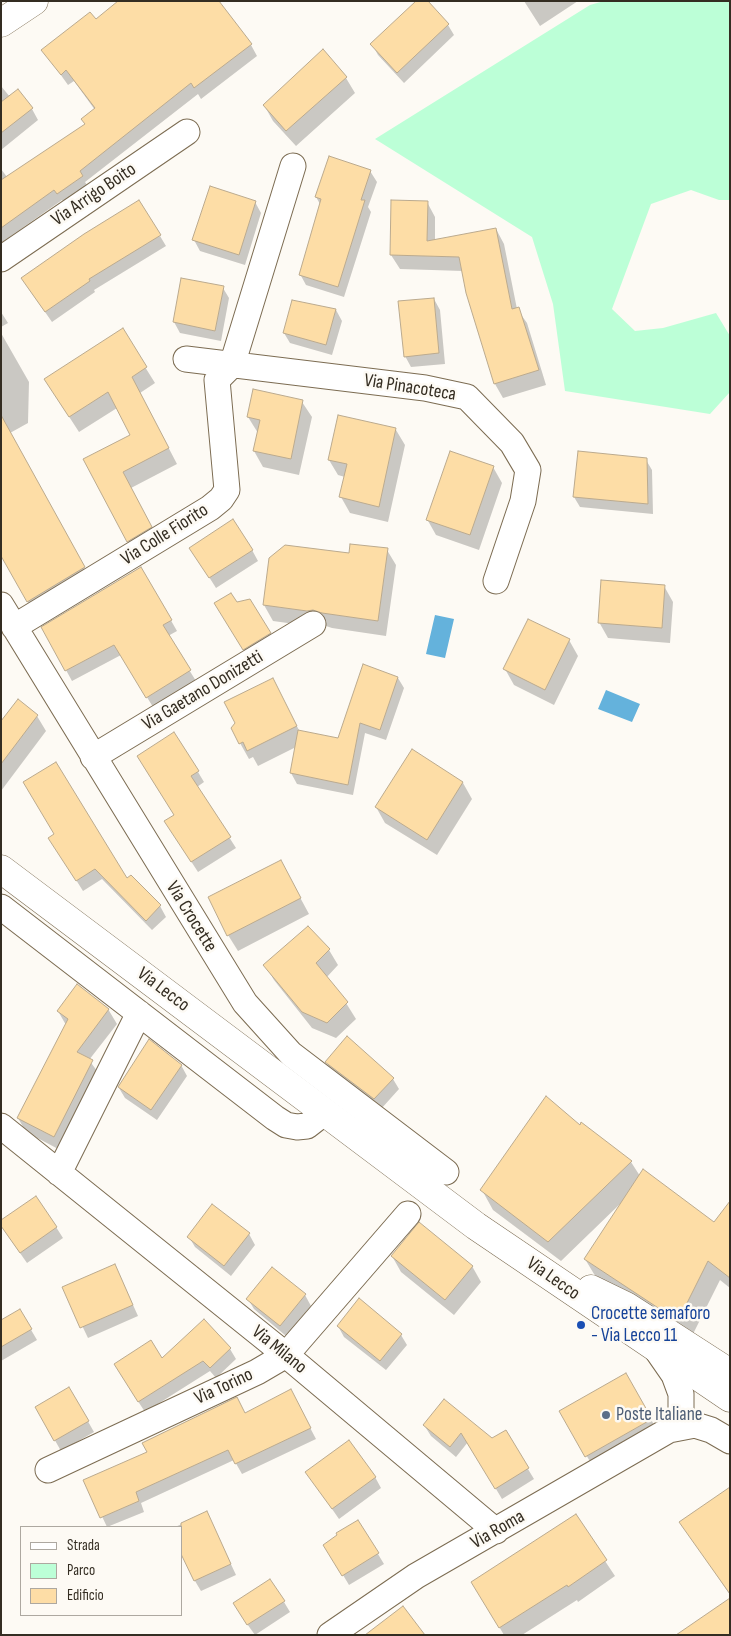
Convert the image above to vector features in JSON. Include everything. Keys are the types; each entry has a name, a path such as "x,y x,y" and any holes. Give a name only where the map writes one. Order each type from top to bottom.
{"main road":[{"path":"1,23 34,1"},
{"name":"Via Lecco","path":"1,869 476,1226 730,1398"},
{"name":"Via Lecco","path":"476,1226 555,1270 626,1306 730,1373"}],"street":[{"name":"Via Arrigo Boito","path":"1,259 187,132"},
{"name":"Via Colle Fiorito","path":"14,627 210,508 221,499 226,490 217,380 232,364 293,166"},
{"name":"Via Pinacoteca","path":"186,359 426,388 467,398 512,443 528,470 523,500 496,581"},
{"name":"Via Crocette","path":"1,605 93,758 245,1003 291,1054 446,1172"},
{"name":"Via Gaetano Donizetti","path":"93,758 313,624"},
{"name":"Via Lecco","path":"1,908 286,1125 307,1126 325,1112"},
{"path":"59,1173 139,1013"},
{"name":"Via Milano","path":"1,1126 286,1355 496,1531"},
{"name":"Via Torino","path":"48,1470 257,1372 286,1355 408,1214"},
{"name":"Via Roma","path":"656,1349 674,1375 682,1394 681,1414 669,1430"},
{"name":"Via Roma","path":"330,1635 416,1576 669,1430 695,1426 712,1430 730,1441"}],"green space":[{"path":"604,1 730,1 730,200 719,200 691,190 651,204 612,309 635,331 663,328 716,313 730,336 730,392 710,414 565,391 553,304 532,237 375,139 590,5"}],"water":[{"path":"435,615 454,619 445,658 426,654"},
{"path":"606,690 640,704 632,722 598,709"}],"building":[{"path":"118,1 219,1 252,44 194,88 191,83 80,171 83,176 57,194 54,190 1,228 1,180 85,124 81,119 95,108 66,70 61,75 41,50 90,12 96,19"},
{"path":"416,1 428,1 449,24 397,73 370,44"},
{"path":"323,49 347,77 286,131 263,105"},
{"path":"18,89 33,108 1,133 1,102"},
{"path":"329,156 371,170 361,200 365,200 338,287 299,275 321,199 315,197"},
{"path":"210,186 256,201 239,255 192,240"},
{"path":"139,200 161,235 89,279 90,281 45,312 21,278 84,234"},
{"path":"391,200 428,201 427,241 496,228 512,309 519,307 539,370 494,384 466,293 459,257 390,255"},
{"path":"181,278 224,286 215,331 173,322"},
{"path":"434,298 439,353 404,357 398,301"},
{"path":"292,300 336,309 326,345 283,333"},
{"path":"123,328 147,367 132,377 169,448 123,472 152,527 127,542 83,459 130,435 108,392 69,417 44,379"},
{"path":"253,389 303,400 291,459 253,451 260,420 247,417"},
{"path":"1,415 85,567 27,602 1,556"},
{"path":"338,415 396,428 379,507 339,497 347,464 328,460"},
{"path":"450,451 494,466 470,535 426,520"},
{"path":"578,451 647,458 648,504 573,497"},
{"path":"233,519 253,550 209,578 189,548"},
{"path":"350,544 388,548 378,621 313,610 307,611 263,605 269,558 285,545 349,553"},
{"path":"141,567 172,620 163,625 191,670 146,698 114,645 65,671 41,627"},
{"path":"601,580 665,585 662,628 598,623"},
{"path":"231,593 237,602 250,599 271,633 243,650 214,603"},
{"path":"528,619 570,639 545,690 503,669"},
{"path":"363,664 398,677 380,730 360,723 348,785 290,773 298,730 338,738"},
{"path":"273,678 297,726 247,751 243,742 239,744 231,728 235,723 224,702"},
{"path":"18,699 38,715 1,764 1,721"},
{"path":"174,732 199,771 191,776 231,837 191,862 164,821 174,815 137,756"},
{"path":"412,749 463,782 427,840 375,807"},
{"path":"56,762 127,878 131,875 161,905 146,921 95,869 76,881 48,838 54,834 23,782"},
{"path":"281,860 301,898 227,936 208,897"},
{"path":"308,926 330,949 316,963 348,1002 327,1023 302,1012 263,965"},
{"path":"77,984 109,1009 77,1052 93,1060 54,1137 17,1118 68,1019 57,1011"},
{"path":"347,1036 394,1078 374,1099 325,1062"},
{"path":"149,1039 182,1065 151,1110 118,1087"},
{"path":"546,1096 580,1125 581,1122 632,1161 548,1242 480,1190"},
{"path":"643,1169 714,1222 730,1201 730,1278 708,1261 678,1321 584,1259"},
{"path":"36,1196 57,1227 20,1253 1,1226 1,1220"},
{"path":"212,1204 250,1233 224,1266 187,1237"},
{"path":"419,1222 473,1266 445,1300 391,1256"},
{"path":"115,1264 133,1305 80,1328 62,1287"},
{"path":"272,1267 306,1294 280,1326 246,1299"},
{"path":"359,1298 402,1334 380,1361 337,1326"},
{"path":"20,1309 32,1329 1,1347 1,1320"},
{"path":"204,1319 231,1348 210,1368 203,1361 138,1402 114,1364 151,1340 162,1358"},
{"name":"Poste Italiane","path":"626,1373 652,1419 585,1457 559,1411"},
{"path":"69,1387 89,1421 54,1441 35,1407"},
{"path":"291,1389 311,1428 235,1464 228,1450 136,1492 139,1501 100,1518 83,1480 147,1452 142,1443 237,1397 245,1413"},
{"path":"444,1399 492,1438 506,1430 529,1468 495,1489 461,1433 450,1447 423,1425"},
{"path":"349,1440 376,1477 332,1509 305,1472"},
{"path":"730,1487 730,1594 679,1522"},
{"path":"207,1511 231,1564 194,1581 182,1556 181,1523"},
{"path":"576,1514 607,1560 568,1587 567,1585 499,1628 471,1582"},
{"path":"358,1520 379,1553 342,1576 323,1545 337,1535 336,1533"},
{"path":"270,1579 285,1601 247,1625 233,1603"},
{"path":"730,1598 730,1635 676,1635"},
{"path":"403,1606 425,1635 365,1635"}],"place":[{"name":"Crocette semaforo - Via Lecco 11","path":"581,1325"},
{"name":"Poste Italiane","path":"606,1415"}]}
